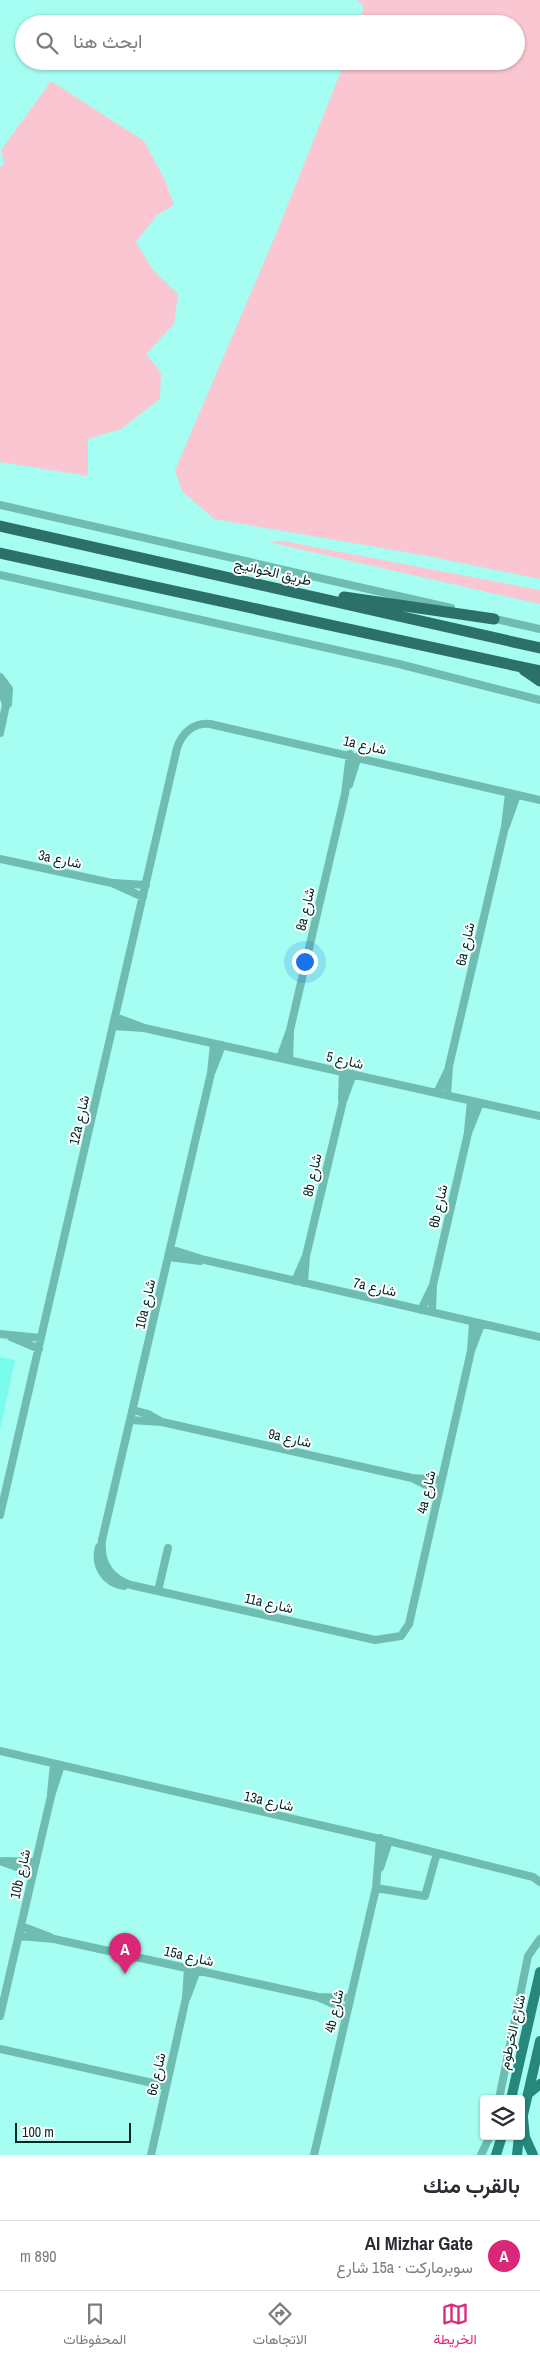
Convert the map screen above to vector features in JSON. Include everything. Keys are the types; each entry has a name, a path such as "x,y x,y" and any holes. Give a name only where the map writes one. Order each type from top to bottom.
{"highway":[{"name":"طريق الخوانيج","path":"0,526 540,648"},
{"path":"0,553 540,671"},
{"path":"297,592 494,619"},
{"path":"519,666 540,681"}],"main road":[{"name":"شارع الخرطوم","path":"512,2095 540,1972"},
{"path":"525,2108 540,2041"},
{"path":"528,2094 540,2084"},
{"path":"525,2137 532,2155"},
{"path":"496,2155 501,2140"},
{"path":"517,2155 519,2140"}],"street":[{"path":"0,504 540,629"},
{"path":"0,576 399,664 540,700"},
{"path":"0,733 5,710 10,698 2,683"},
{"name":"1a شارع","path":"187,732 197,725 210,724 354,755 540,800"},
{"name":"12a شارع","path":"0,1515 178,748 187,732"},
{"name":"8a شارع","path":"280,1058 290,1030 354,755"},
{"name":"6a شارع","path":"447,1095 450,1066 505,827 509,793"},
{"name":"6a شارع","path":"505,827 517,795"},
{"name":"3a شارع","path":"1,859 112,883 146,885"},
{"name":"3a شارع","path":"112,883 143,896"},
{"name":"شارع 5","path":"115,1016 144,1028"},
{"name":"شارع 5","path":"113,1026 144,1028 540,1116"},
{"name":"8a شارع","path":"289,1060 290,1030"},
{"name":"10a شارع","path":"103,1567 102,1540 211,1072 214,1044"},
{"name":"10a شارع","path":"211,1072 222,1046"},
{"name":"6a شارع","path":"437,1093 450,1066"},
{"name":"8b شارع","path":"343,1072 343,1100"},
{"name":"8b شارع","path":"304,1283 306,1256 343,1100 353,1074"},
{"name":"6b شارع","path":"432,1312 433,1285 468,1133 471,1101"},
{"name":"6b شارع","path":"468,1133 480,1103"},
{"name":"7a شارع","path":"169,1253 540,1337"},
{"name":"8b شارع","path":"295,1281 306,1256"},
{"name":"6b شارع","path":"421,1310 433,1285"},
{"name":"4a شارع","path":"401,1636 408,1624 477,1323"},
{"path":"0,1334 42,1338"},
{"path":"9,1336 39,1349"},
{"name":"9a شارع","path":"133,1410 148,1414 162,1422"},
{"name":"9a شارع","path":"130,1420 162,1422 412,1478 441,1480"},
{"name":"9a شارع","path":"412,1478 439,1492"},
{"path":"158,1591 168,1548"},
{"name":"11a شارع","path":"103,1567 114,1577 131,1585 375,1640 401,1636"},
{"name":"13a شارع","path":"0,1751 380,1838 538,1879"},
{"name":"10b شارع","path":"0,2016 58,1765"},
{"name":"4b شارع","path":"314,2155 376,1888 380,1838"},
{"name":"4b شارع","path":"378,1872 389,1841"},
{"path":"376,1888 425,1896 437,1853"},
{"path":"2,1861 36,1862"},
{"path":"2,1861 33,1873"},
{"name":"15a شارع","path":"21,1926 54,1938 318,1997 350,1998"},
{"name":"15a شارع","path":"19,1936 54,1938"},
{"path":"500,2095 528,1956 540,1939"},
{"name":"6c شارع","path":"186,1998 188,1968"},
{"name":"6c شارع","path":"151,2155 186,1998 197,1970"},
{"name":"15a شارع","path":"318,1997 347,2010"},
{"path":"0,2049 166,2086"},
{"path":"482,2155 488,2140"}],"shaded area":[{"path":"357,0 540,0 540,579 422,555 214,519 182,491 175,470 276,234 341,70 525,70 525,15 362,15 363,5"},
{"path":"51,81 144,141 165,180 174,205 157,215 136,242 153,270 178,294 174,324 146,354 161,372 160,399 121,429 88,439 88,476 0,462 0,167 4,165 1,150"},
{"path":"283,541 540,590 540,604 268,542"},
{"path":"0,1357 15,1360 0,1431"}],"place":[{"name":"Al Mizhar Gate","path":"125,1974"}]}
